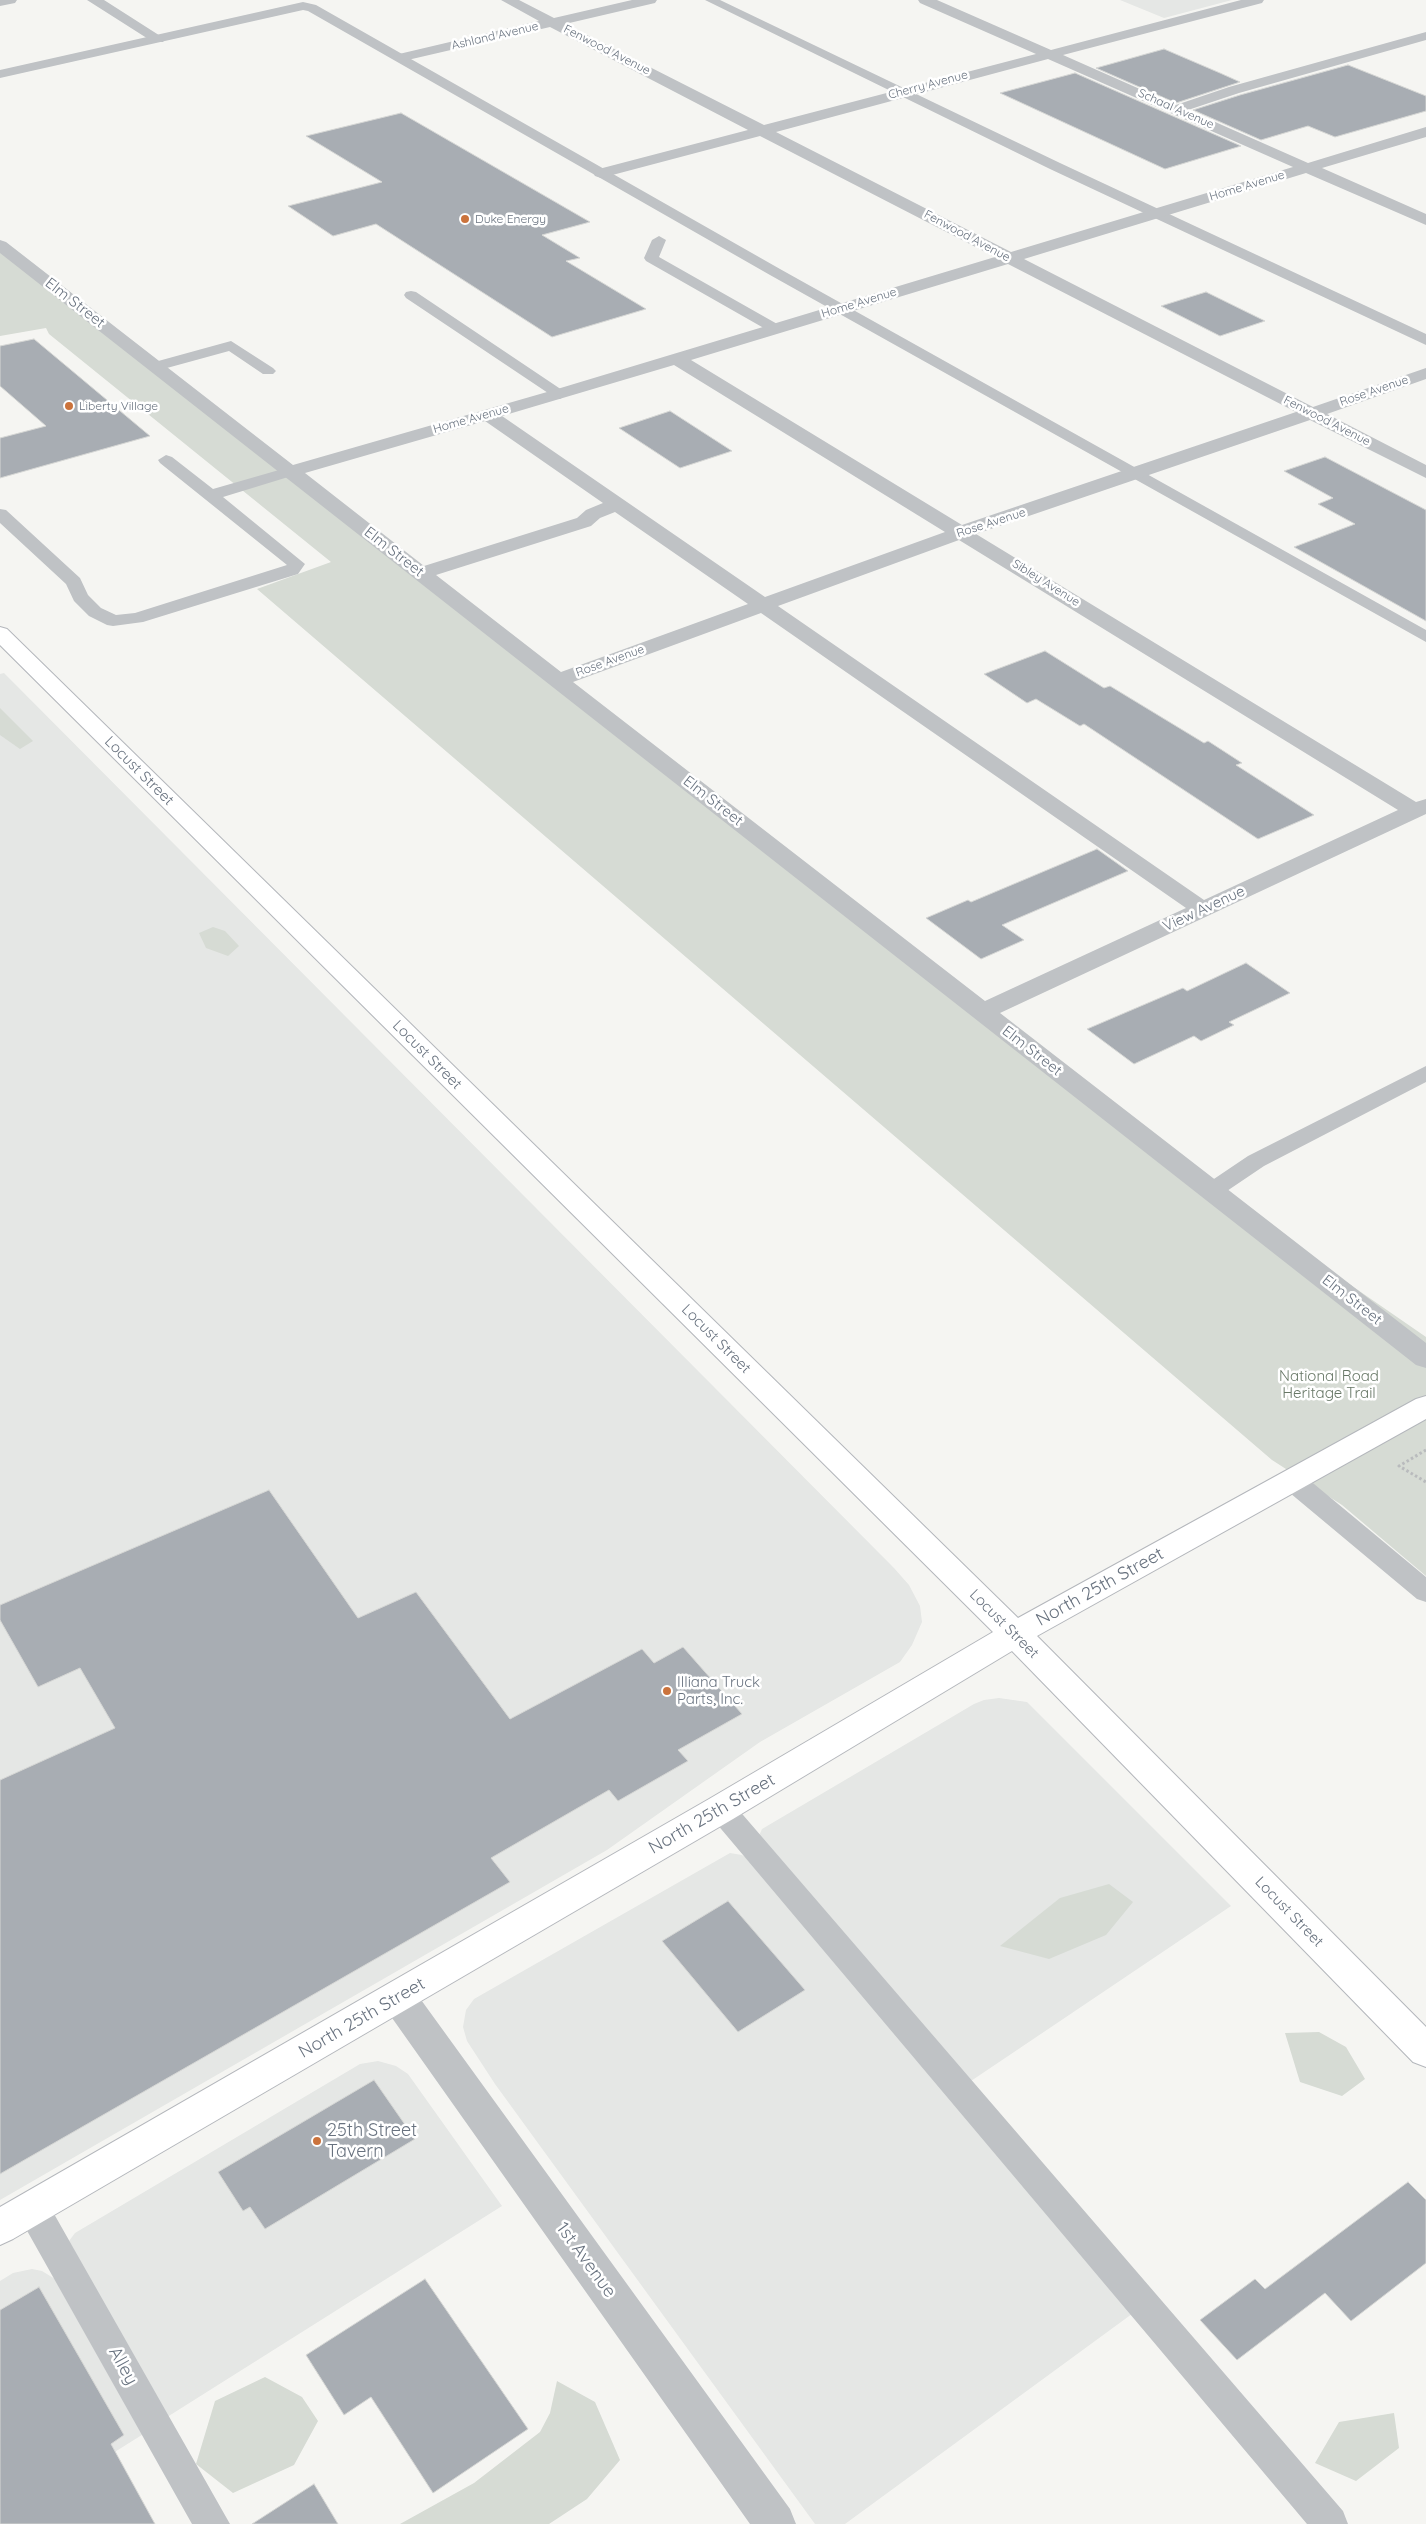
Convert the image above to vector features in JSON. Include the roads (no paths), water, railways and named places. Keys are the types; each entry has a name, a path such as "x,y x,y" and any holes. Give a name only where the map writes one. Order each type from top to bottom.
{"street":[{"path":"0,2 10,0"},
{"path":"94,0 158,39"},
{"name":"Fenwood Avenue","path":"508,0 763,129 1007,258 1426,472"},
{"name":"Ashland Avenue","path":"399,58 650,0"},
{"name":"Schaal Avenue","path":"925,0 1426,220"},
{"name":"Cherry Avenue","path":"601,173 1257,0"},
{"path":"1176,109 1234,90 1426,36"},
{"name":"Home Avenue","path":"292,471 560,394 1426,132"},
{"name":"Elm Street","path":"0,245 292,471 1426,1358"},
{"name":"Sibley Avenue","path":"675,358 1420,808"},
{"name":"Rose Avenue","path":"558,680 962,532 1138,474 1426,373"},
{"path":"487,414 1202,910"},
{"path":"422,574 584,522 593,514 617,504"},
{"name":"Locust Street","path":"0,633 1015,1634 1426,2051"},
{"name":"View Avenue","path":"982,1012 1420,808"},
{"name":"North 25th Street","path":"0,2228 721,1809 1015,1634 1426,1406"},
{"name":"1st Avenue","path":"398,1997 775,2524"}],"lane":[{"path":"711,0 1046,162 1158,212 1426,340"},
{"path":"0,74 303,6 312,8 775,272 1426,637"},
{"path":"659,240 651,258 774,328"},
{"path":"411,295 560,394"},
{"path":"156,366 231,346 268,371"},
{"path":"0,514 74,582 80,597 95,612 113,621 137,618 292,570 296,564 166,460"},
{"path":"212,495 292,471"},
{"path":"1212,1190 1256,1161 1426,1073"},
{"path":"1293,1481 1426,1592"},
{"path":"721,1809 1330,2524"},
{"name":"Alley","path":"32,2208 212,2524"}],"place":[{"name":"Duke Energy","path":"465,219"},
{"name":"Liberty Village","path":"69,406"},
{"name":"Illiana Truck Parts, Inc.","path":"667,1691"},
{"name":"25th Street Tavern","path":"317,2141"}],"park label":[{"name":"National Road Heritage Trail","path":"1329,1384"}]}
